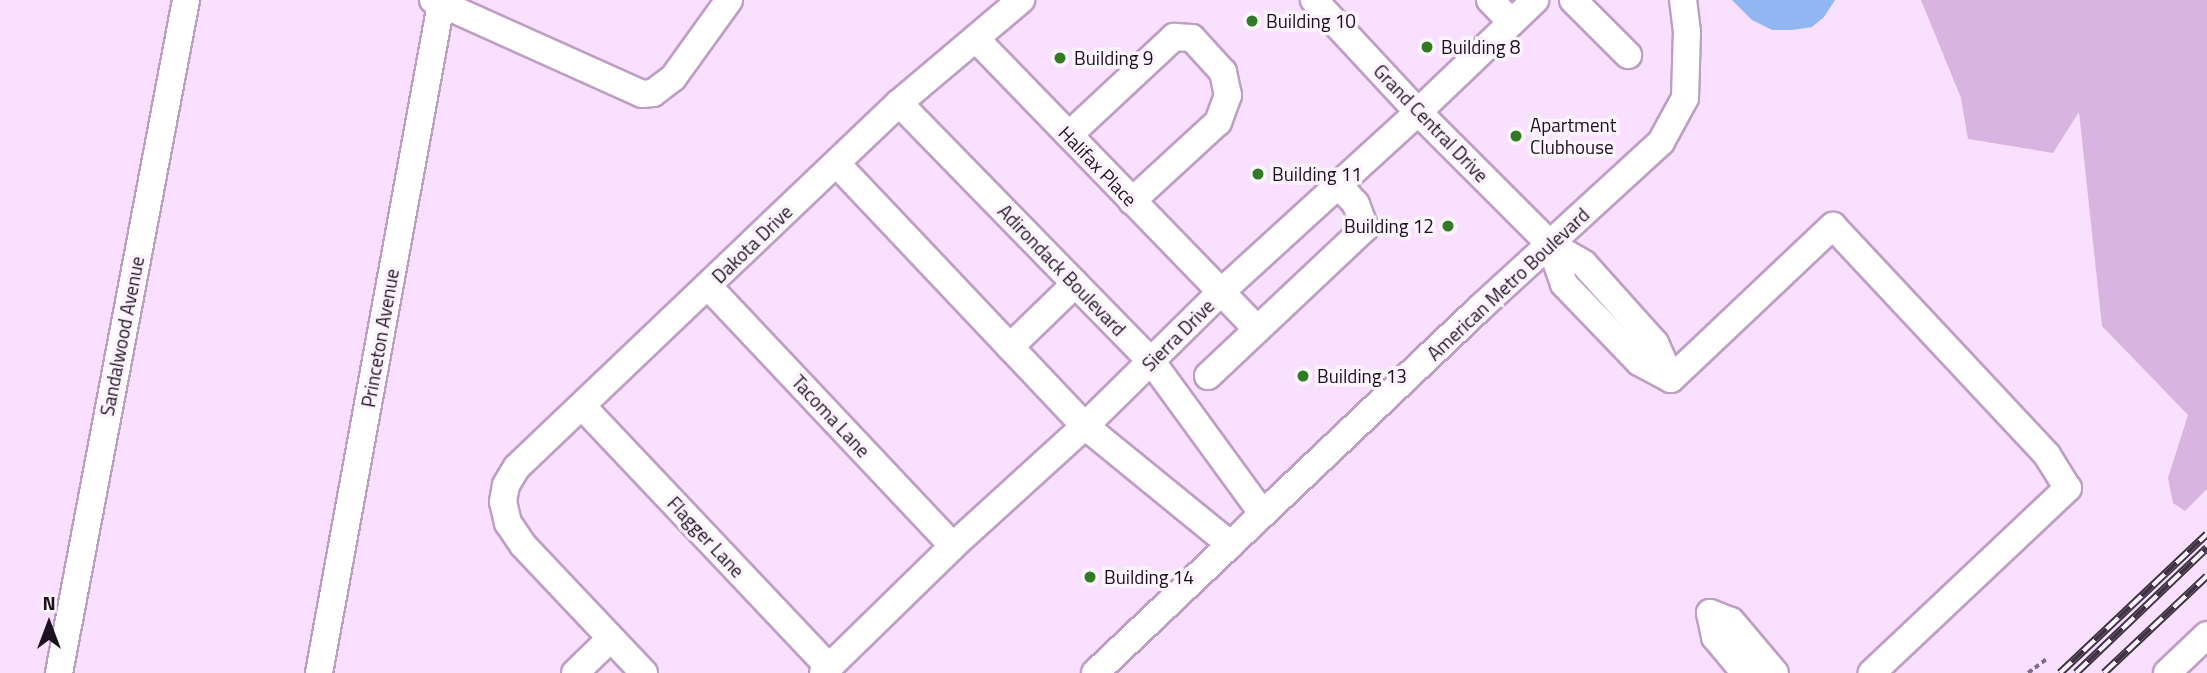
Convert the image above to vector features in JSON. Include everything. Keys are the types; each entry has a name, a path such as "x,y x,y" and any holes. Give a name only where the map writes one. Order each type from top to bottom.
{"street":[{"name":"Sandalwood Avenue","path":"59,673 186,0"},
{"path":"437,2 629,89 653,93 673,78 729,0"},
{"name":"Dakota Drive","path":"610,639 523,545 508,523 503,502 506,485 517,467 899,103 1021,0"},
{"name":"Grand Central Drive","path":"1314,0 1418,112 1550,244"},
{"path":"1490,0 1511,22"},
{"name":"Sierra Drive","path":"826,670 953,546 1152,362 1220,293 1418,112 1535,0"},
{"path":"1573,0 1628,55"},
{"name":"American Metro Boulevard","path":"1096,673 1661,142 1681,110 1687,63 1683,0"},
{"name":"Princeton Avenue","path":"319,673 437,2"},
{"path":"1069,135 1174,37 1192,38 1223,72 1228,95 1218,122 1132,201"},
{"name":"Halifax Place","path":"976,39 1257,329"},
{"name":"Adirondack Boulevard","path":"899,103 1152,362 1263,514"},
{"path":"836,164 1085,426 1231,545"},
{"path":"1208,376 1365,228 1356,204 1338,185"},
{"path":"1550,244 1564,284 1639,362 1671,379 1833,226 2048,455 2068,488 1872,673"},
{"path":"1010,347 1075,284"},
{"name":"Tacoma Lane","path":"708,286 953,546"},
{"name":"Flagger Lane","path":"583,407 826,670"},
{"path":"1745,673 1715,637 1710,613 1731,621 1775,673"},
{"path":"2167,673 2207,635"},
{"path":"575,673 610,639 644,673"}],"path":[{"path":"2028,673 2048,658"}],"shaded area":[{"path":"1921,0 2207,0 2207,489 2185,511 2173,503 2168,478 2188,415 2102,326 2079,112 2053,153 1968,139 1961,98"}],"water":[{"path":"1732,0 1835,0 1824,17 1812,27 1772,30 1752,20"}],"railway":[{"path":"2060,673 2207,534"},
{"path":"2076,673 2207,548"},
{"path":"2104,673 2207,576"}],"place":[{"name":"Building 10","path":"1252,21"},
{"name":"Building 8","path":"1427,47"},
{"name":"Building 9","path":"1060,58"},
{"name":"Apartment Clubhouse","path":"1516,136"},
{"name":"Building 11","path":"1258,174"},
{"name":"Building 12","path":"1448,226"},
{"name":"Building 13","path":"1303,376"},
{"name":"Building 14","path":"1090,577"}]}
